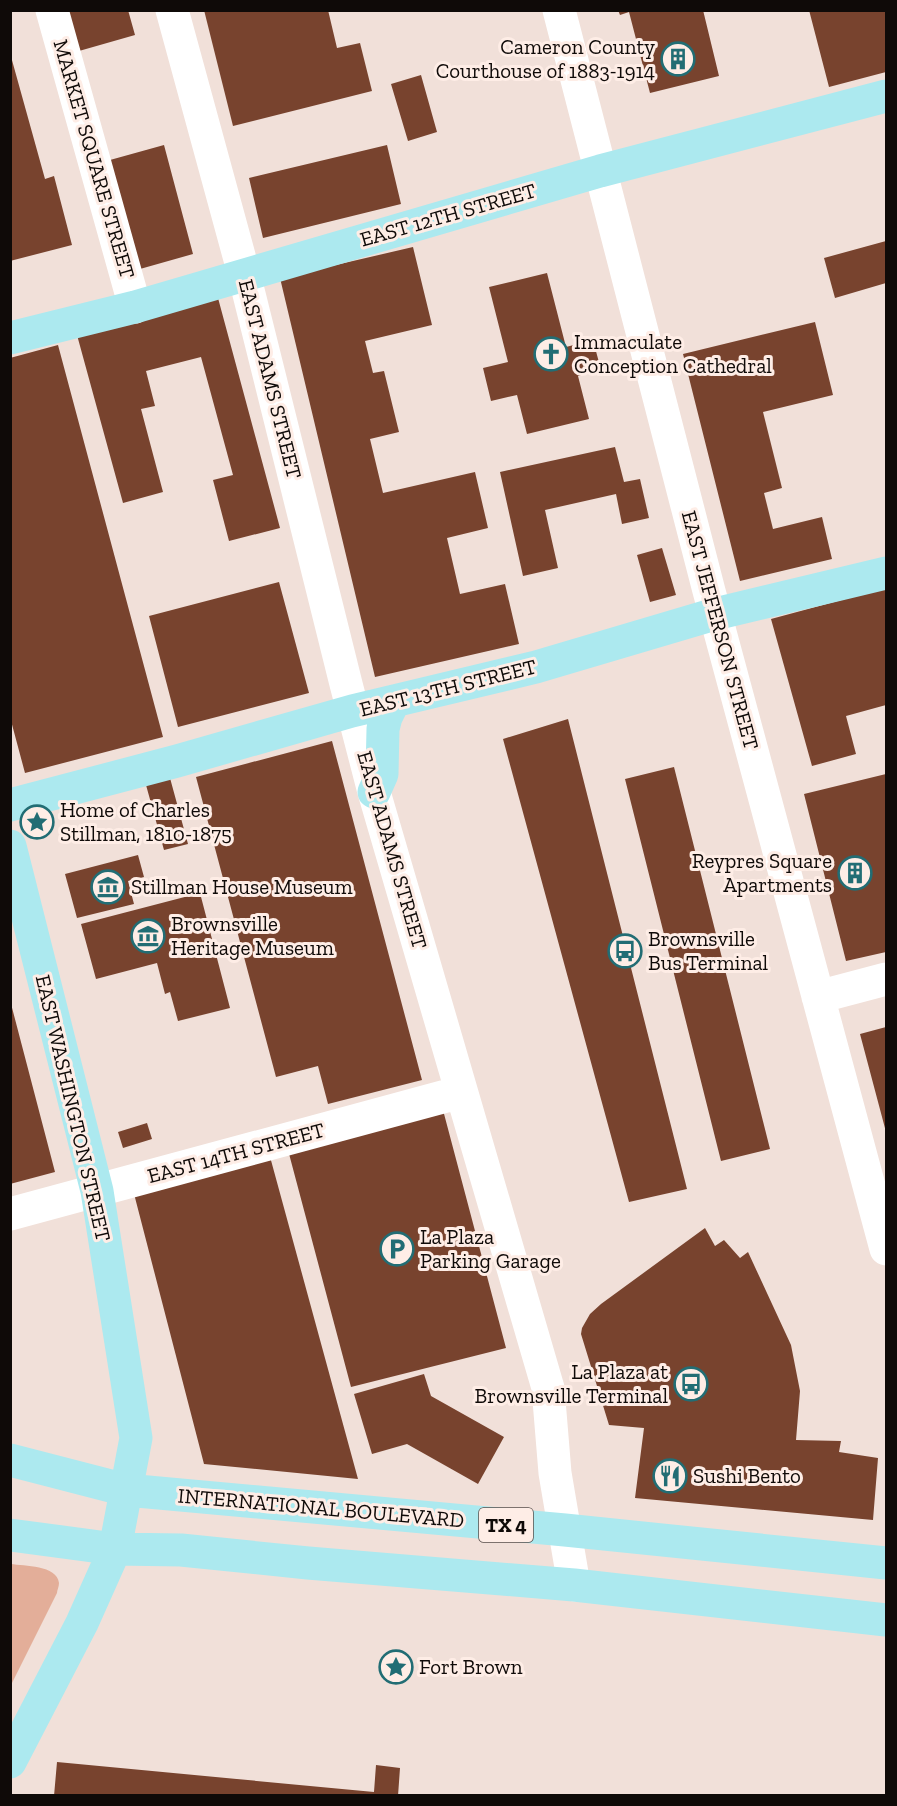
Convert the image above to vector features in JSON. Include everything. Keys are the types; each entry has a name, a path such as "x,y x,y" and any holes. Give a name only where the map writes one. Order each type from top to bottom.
{"main road":[{"name":"EAST 12TH STREET","path":"10,338 135,308 244,274 600,171 886,96"},
{"name":"EAST 13TH STREET","path":"10,805 188,758 352,711 536,667 716,614 886,573"},
{"path":"374,792 382,774 383,729 394,701"},
{"name":"EAST WASHINGTON STREET","path":"10,846 96,1191 135,1438 115,1549 82,1623 10,1761"},
{"name":"INTERNATIONAL BOULEVARD","path":"10,1460 126,1490 565,1530 886,1563"},
{"path":"10,1535 115,1549 181,1550 574,1585 886,1620"}],"street":[{"name":"MARKET SQUARE STREET","path":"52,10 135,308"},
{"name":"EAST ADAMS STREET","path":"172,10 244,274 374,792 548,1388 555,1473 574,1585"},
{"name":"EAST JEFFERSON STREET","path":"559,10 716,614 886,1249"},
{"path":"818,997 886,979"},
{"name":"EAST 14TH STREET","path":"10,1214 461,1092"}],"shaded area":[{"path":"11,1564 46,1570 57,1577 59,1583 57,1593 11,1685"}],"building":[{"path":"67,10 128,10 135,35 79,51"},
{"path":"204,10 328,10 337,48 360,43 372,91 233,126"},
{"name":"Cameron County Courthouse of 1883-1914","path":"618,10 703,10 719,76 650,93 629,12 620,15"},
{"path":"809,10 886,10 886,72 829,87"},
{"path":"10,53 45,179 54,176 72,245 10,261"},
{"path":"421,75 437,132 408,141 391,84"},
{"path":"164,145 193,254 140,269 110,160"},
{"path":"387,145 401,204 263,238 249,178"},
{"path":"886,241 886,283 835,298 824,258"},
{"path":"413,247 432,325 365,341 373,373 384,371 399,432 370,439 383,493 475,472 488,528 447,538 460,594 505,584 519,644 375,677 280,278"},
{"name":"Immaculate Conception Cathedral","path":"547,273 566,347 593,340 601,370 578,376 589,419 527,434 517,395 491,401 483,368 508,362 489,287"},
{"path":"218,298 280,528 229,541 213,480 233,475 201,357 146,371 155,406 141,409 163,492 123,503 77,335"},
{"path":"815,322 833,395 763,412 782,488 764,493 773,529 822,517 832,559 740,581 683,354"},
{"path":"58,345 163,737 25,773 10,717 10,358"},
{"path":"615,447 624,482 640,479 649,518 622,524 616,494 545,510 558,568 523,576 500,472"},
{"path":"662,548 676,595 650,602 637,555"},
{"path":"279,582 309,693 178,727 149,616"},
{"path":"886,588 886,705 846,716 856,754 812,766 771,619"},
{"path":"568,719 687,1189 629,1202 503,739"},
{"path":"332,741 422,1080 328,1104 318,1066 276,1077 196,777"},
{"path":"674,767 770,1149 721,1161 625,779"},
{"name":"Reypres Square Apartments","path":"886,774 886,952 846,961 804,794"},
{"path":"170,778 188,844 164,850 146,785"},
{"path":"138,855 144,877 128,881 134,904 77,918 65,874"},
{"path":"200,893 230,1008 178,1021 170,992 165,994 157,963 96,979 81,924"},
{"path":"10,1000 55,1172 10,1184"},
{"path":"886,1027 886,1132 860,1034"},
{"name":"La Plaza Parking Garage","path":"443,1110 506,1348 351,1387 288,1150"},
{"path":"147,1123 152,1139 123,1148 118,1132"},
{"path":"269,1153 358,1479 204,1464 132,1186"},
{"path":"705,1228 715,1246 724,1240 740,1258 748,1252 791,1345 800,1391 796,1440 841,1441 839,1452 878,1458 873,1520 635,1498 644,1428 609,1425 581,1334 582,1328 590,1314 601,1304"},
{"path":"424,1374 431,1396 504,1437 478,1484 407,1444 372,1454 354,1394"},
{"path":"57,1762 374,1792 376,1765 400,1768 398,1796 54,1796"}],"place":[{"name":"Cameron County Courthouse of 1883-1914","path":"678,59"},
{"name":"Immaculate Conception Cathedral","path":"551,354"},
{"name":"Home of Charles Stillman, 1810-1875","path":"37,822"},
{"name":"Reypres Square Apartments","path":"855,873"},
{"name":"Stillman House Museum","path":"108,887"},
{"name":"Brownsville Heritage Museum","path":"148,936"},
{"name":"Brownsville Bus Terminal","path":"625,951"},
{"name":"La Plaza Parking Garage","path":"397,1249"},
{"name":"La Plaza at Brownsville Terminal","path":"691,1384"},
{"name":"Sushi Bento","path":"670,1476"},
{"name":"Fort Brown","path":"396,1667"}]}
